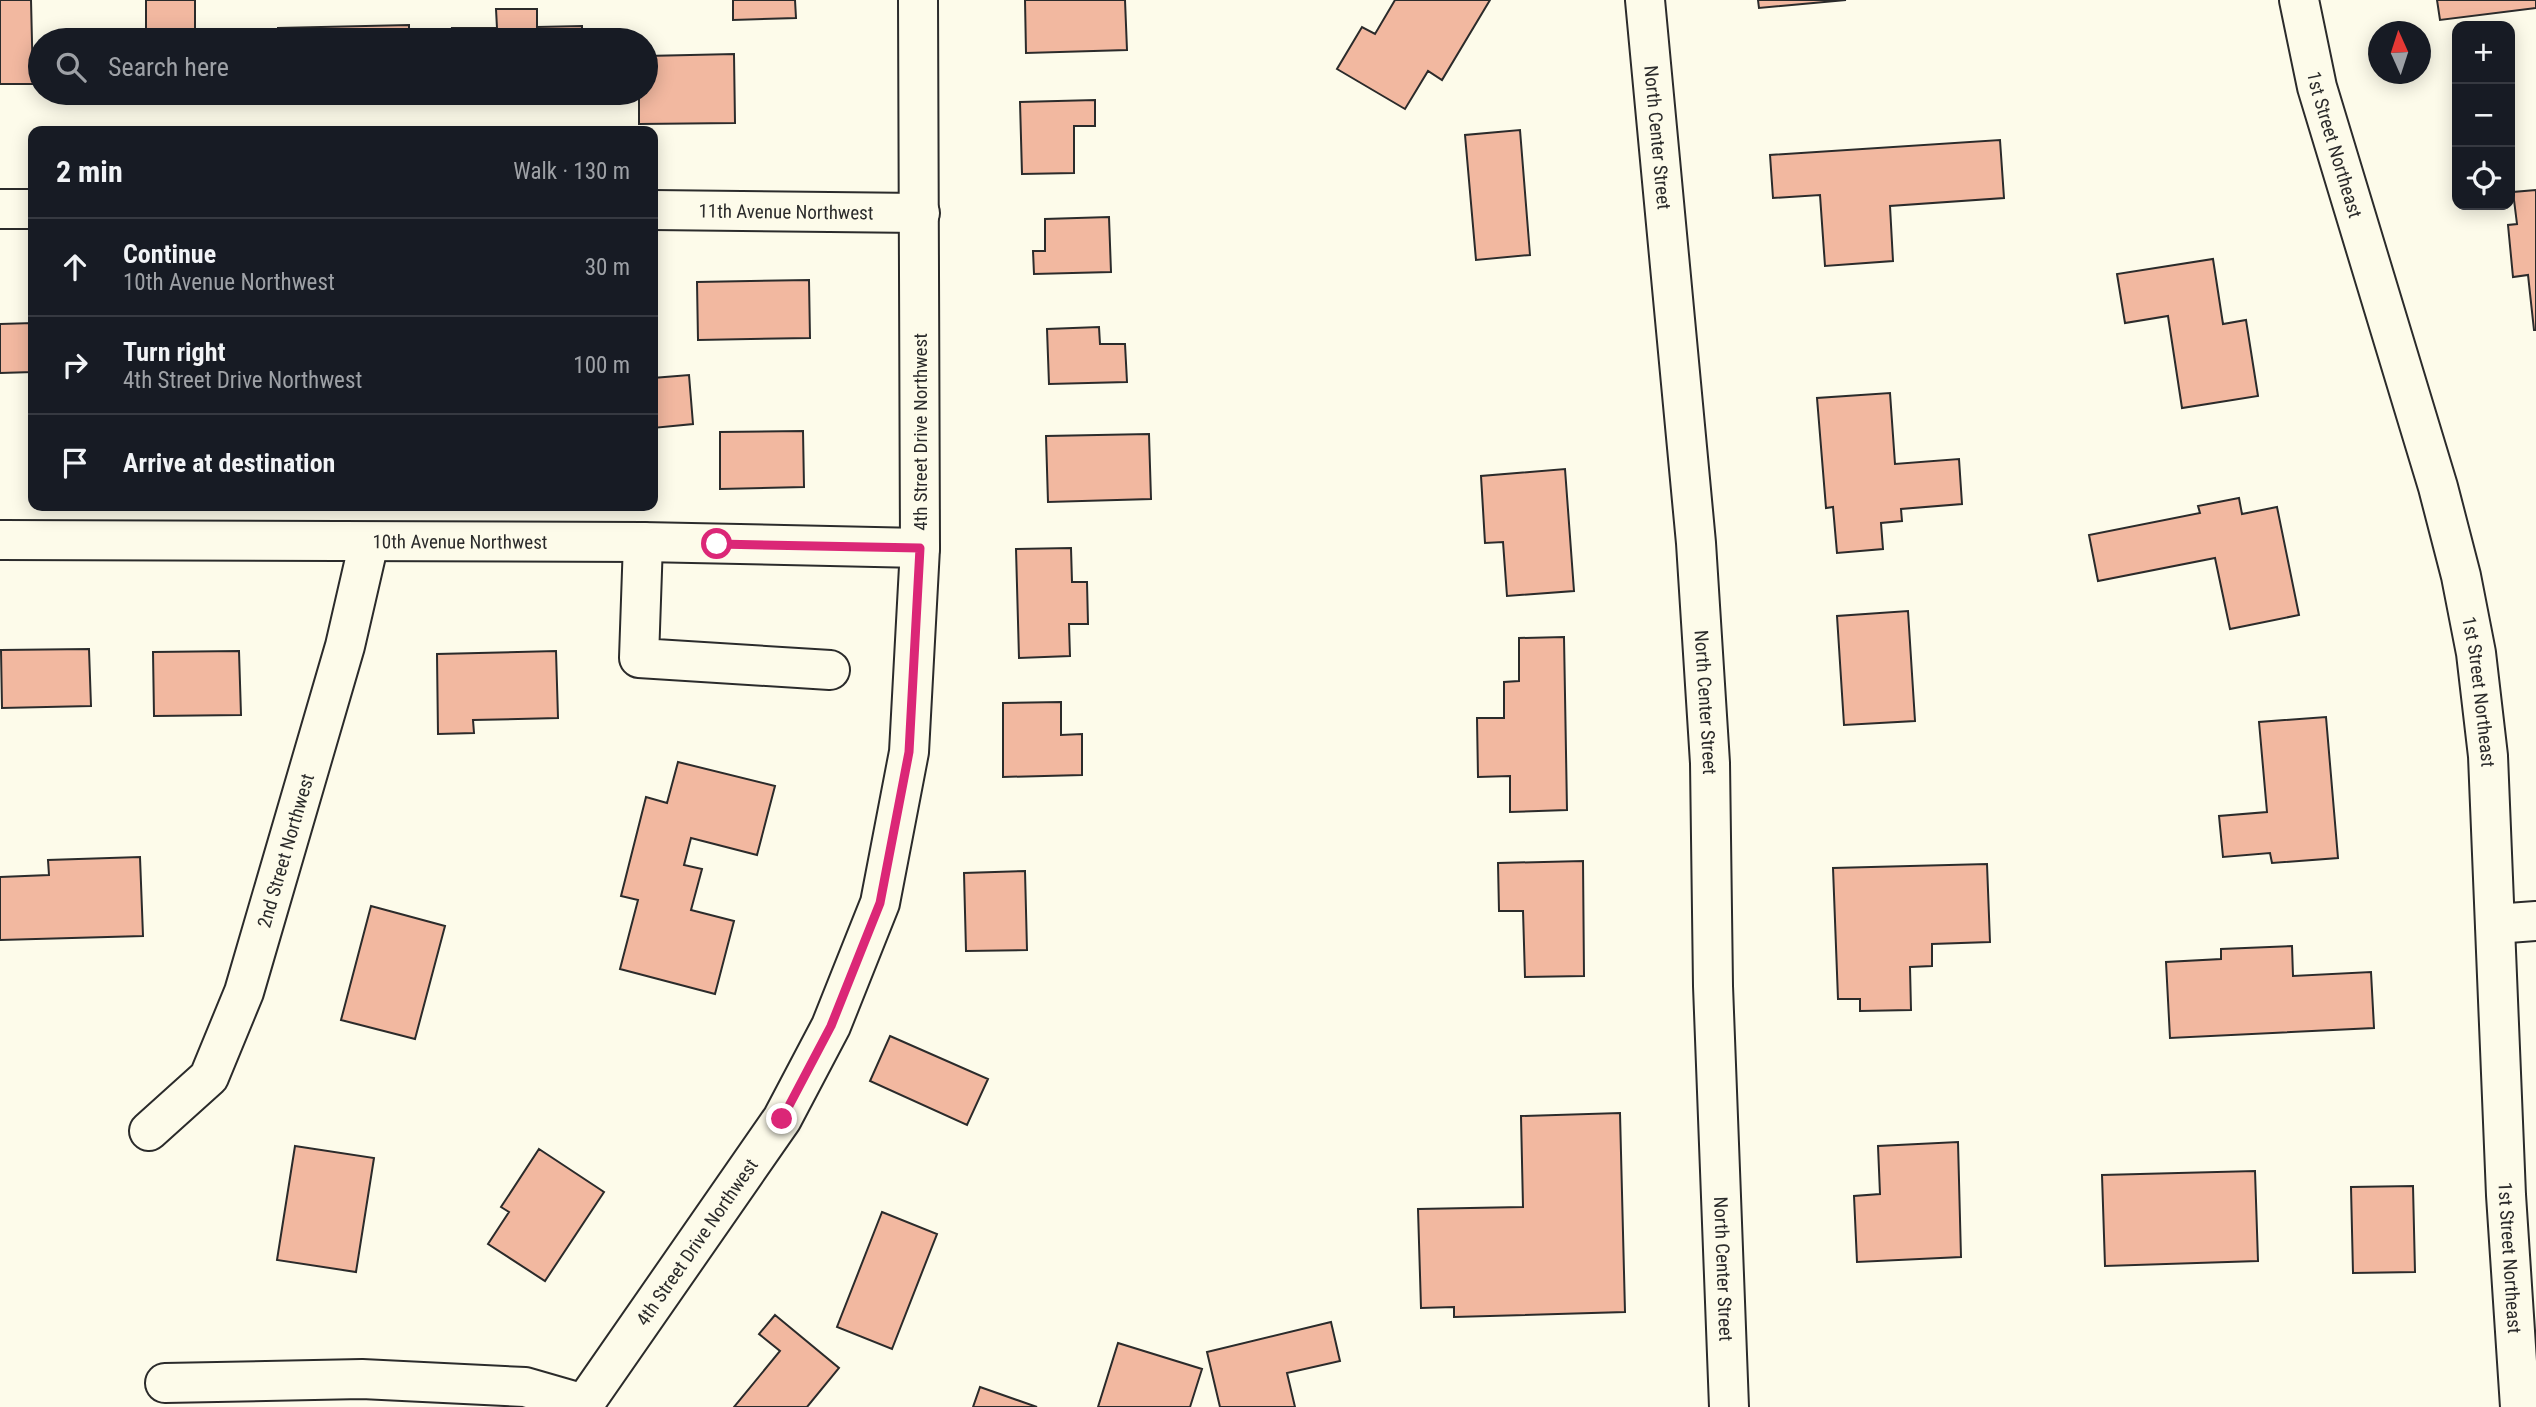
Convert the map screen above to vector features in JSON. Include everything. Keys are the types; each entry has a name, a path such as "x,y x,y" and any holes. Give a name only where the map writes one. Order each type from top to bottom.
{"street":[{"name":"4th Street Drive Northwest","path":"583,1406 782,1119 831,1026 880,903 909,752 920,548 918,0"},
{"name":"North Center Street","path":"1645,0 1696,543 1710,763 1713,986 1729,1407"},
{"name":"1st Street Northeast","path":"2299,0 2317,87 2438,487 2461,576 2476,653 2488,756 2506,1195 2520,1407"},
{"path":"0,209 28,209"},
{"name":"11th Avenue Northwest","path":"658,210 920,213"},
{"name":"10th Avenue Northwest","path":"0,540 643,542 920,548"},
{"name":"2nd Street Northwest","path":"149,1130 209,1077 244,992 345,646 369,542"},
{"path":"643,542 639,658 830,670"},
{"path":"2495,924 2536,921"},
{"path":"165,1383 362,1379 525,1387 583,1406"}],"building":[{"path":"0,0 31,0 28,84 0,84"},
{"path":"146,0 195,0 195,28 146,28"},
{"path":"733,0 795,0 796,18 733,20"},
{"path":"1025,0 1125,0 1127,50 1026,53"},
{"path":"1395,0 1490,0 1442,80 1428,71 1405,109 1337,69 1362,27 1375,34"},
{"path":"1758,0 1846,0 1759,8"},
{"path":"2437,0 2536,0 2536,8 2440,20"},
{"path":"496,9 537,9 537,27 582,26 582,28 497,28"},
{"path":"409,25 409,28 278,28"},
{"path":"734,54 735,123 639,124 639,105 658,105 658,56"},
{"path":"1095,100 1095,126 1074,126 1074,173 1022,174 1020,102"},
{"path":"1520,130 1530,255 1476,260 1465,135"},
{"path":"2000,140 2004,198 1890,206 1893,261 1825,266 1820,195 1773,198 1770,155"},
{"path":"2536,190 2536,330 2528,275 2513,277 2508,225 2517,224 2515,192"},
{"path":"1109,217 1111,272 1034,274 1033,251 1045,251 1045,219"},
{"path":"2213,259 2223,324 2246,320 2258,396 2182,408 2168,316 2125,323 2117,274"},
{"path":"809,280 810,338 698,340 697,282"},
{"path":"28,323 28,372 0,373 0,324"},
{"path":"1099,327 1100,344 1125,344 1127,382 1049,384 1047,329"},
{"path":"689,375 693,424 658,428 658,378"},
{"path":"1890,393 1895,464 1959,459 1962,504 1901,509 1902,521 1881,523 1883,549 1837,553 1833,507 1826,508 1817,398"},
{"path":"803,431 804,487 720,489 720,432"},
{"path":"1149,434 1151,499 1048,502 1046,436"},
{"path":"1565,469 1574,591 1507,596 1503,542 1485,543 1481,476"},
{"path":"2239,498 2242,514 2277,507 2299,615 2230,629 2215,558 2098,581 2089,535 2200,513 2198,506"},
{"path":"1071,548 1072,582 1087,582 1088,624 1069,624 1070,656 1019,658 1016,549"},
{"path":"1908,611 1915,721 1844,725 1837,616"},
{"path":"1564,637 1567,810 1510,812 1510,776 1478,777 1477,718 1504,718 1504,682 1519,681 1519,638"},
{"path":"89,649 91,706 2,708 1,650"},
{"path":"239,651 241,715 154,716 153,652"},
{"path":"556,651 558,718 473,720 474,733 438,734 437,654"},
{"path":"1061,702 1061,735 1082,734 1082,775 1003,777 1003,703"},
{"path":"2326,717 2338,858 2272,863 2270,853 2223,857 2219,816 2267,812 2259,722"},
{"path":"678,762 775,786 757,855 691,838 684,865 702,869 691,910 734,921 715,994 620,969 638,900 621,896 646,797 667,803"},
{"path":"140,857 143,936 0,940 0,877 49,875 48,860"},
{"path":"1583,861 1584,976 1525,977 1523,911 1499,911 1498,863"},
{"path":"1987,864 1990,942 1932,944 1932,966 1910,967 1911,1010 1860,1011 1860,999 1838,999 1833,868"},
{"path":"1025,871 1027,950 966,951 964,873"},
{"path":"371,906 445,926 415,1039 341,1020"},
{"path":"2292,946 2293,976 2371,972 2374,1028 2170,1038 2166,962 2221,959 2221,949"},
{"path":"890,1036 988,1079 967,1125 870,1081"},
{"path":"1620,1113 1625,1312 1454,1317 1454,1307 1421,1308 1418,1209 1523,1207 1521,1116"},
{"path":"1958,1142 1961,1257 1857,1262 1854,1196 1880,1194 1878,1146"},
{"path":"295,1146 374,1158 356,1272 277,1260"},
{"path":"539,1149 604,1192 545,1281 488,1244 509,1212 501,1207"},
{"path":"2255,1171 2258,1261 2105,1266 2102,1175"},
{"path":"2413,1186 2415,1272 2353,1273 2351,1187"},
{"path":"882,1212 937,1234 892,1349 837,1327"},
{"path":"775,1315 839,1368 807,1407 734,1407 780,1351 759,1334"},
{"path":"1331,1322 1340,1361 1287,1373 1295,1407 1220,1407 1207,1352"},
{"path":"1118,1343 1202,1369 1190,1407 1098,1407"},
{"path":"980,1387 1037,1407 973,1407"}],"route":[{"path":"717,544 920,548 909,752 880,903 831,1026 782,1119"}]}
